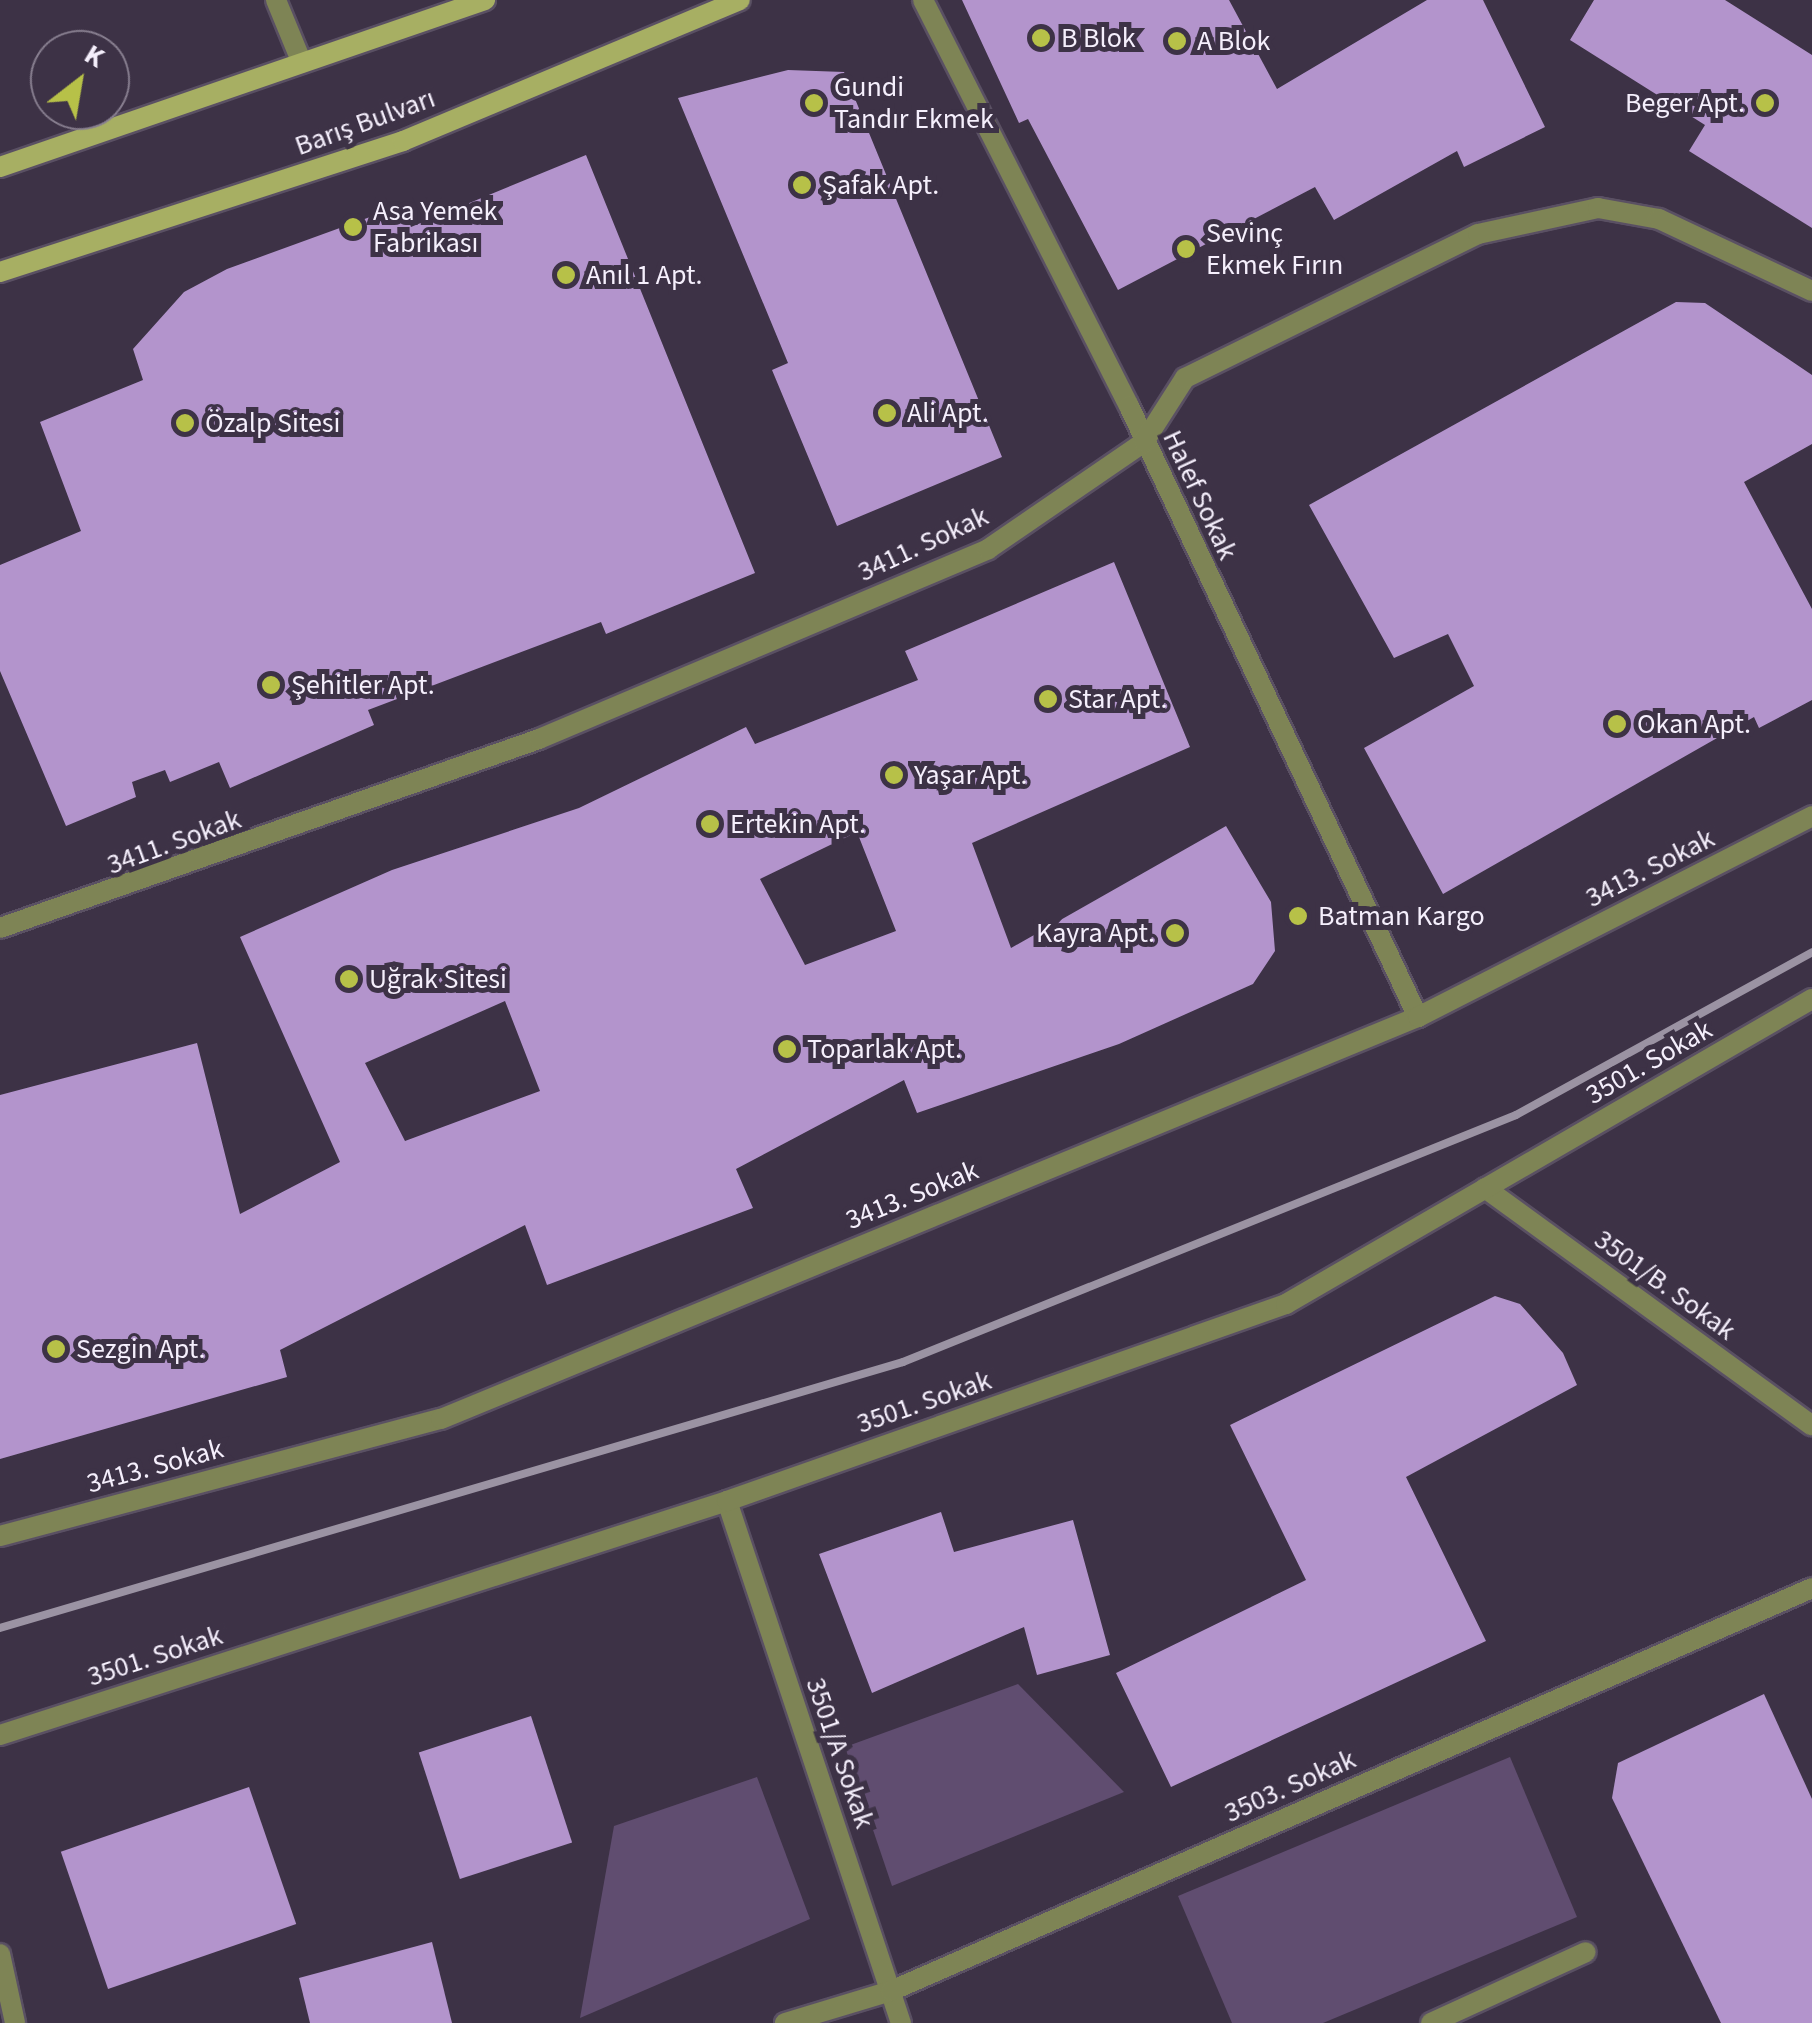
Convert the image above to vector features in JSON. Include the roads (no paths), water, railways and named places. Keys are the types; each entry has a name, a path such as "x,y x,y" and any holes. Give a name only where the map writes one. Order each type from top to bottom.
{"main road":[{"path":"0,167 485,0"},
{"name":"Barış Bulvarı","path":"0,272 402,141 740,0"}],"street":[{"path":"276,0 302,63"},
{"name":"Halef Sokak","path":"923,0 1144,442 1418,1017"},
{"name":"3411. Sokak","path":"0,928 540,739 988,549 1144,442 1185,378 1478,234 1598,208 1659,219 1812,291"},
{"name":"3413. Sokak","path":"0,1536 441,1419 1418,1017 1812,816"},
{"name":"3501. Sokak","path":"0,1734 727,1501 1286,1304 1812,999"},
{"name":"3501/B. Sokak","path":"1485,1188 1812,1426"},
{"name":"3501/A Sokak","path":"727,1501 902,2023"},
{"name":"3503. Sokak","path":"786,2023 891,1990 1812,1588"},
{"path":"1442,2021 1586,1952"},
{"path":"0,1954 15,2023"}],"railway":[{"path":"0,1628 903,1362 1516,1115 1812,952"}],"place":[{"name":"B Blok","path":"1041,38"},
{"name":"A Blok","path":"1177,41"},
{"name":"Gundi Tandır Ekmek","path":"814,103"},
{"name":"Beger Apt.","path":"1765,103"},
{"name":"Şafak Apt.","path":"802,185"},
{"name":"Asa Yemek Fabrikası","path":"353,227"},
{"name":"Sevinç Ekmek Fırın","path":"1186,249"},
{"name":"Anıl 1 Apt.","path":"566,275"},
{"name":"Ali Apt.","path":"887,413"},
{"name":"Özalp Sitesi","path":"185,423"},
{"name":"Şehitler Apt.","path":"271,685"},
{"name":"Star Apt.","path":"1048,699"},
{"name":"Okan Apt.","path":"1617,724"},
{"name":"Yaşar Apt.","path":"894,775"},
{"name":"Ertekin Apt.","path":"710,824"},
{"name":"Batman Kargo","path":"1298,916"},
{"name":"Kayra Apt.","path":"1175,933"},
{"name":"Uğrak Sitesi","path":"349,979"},
{"name":"Toparlak Apt.","path":"787,1049"},
{"name":"Sezgin Apt.","path":"56,1349"}]}
